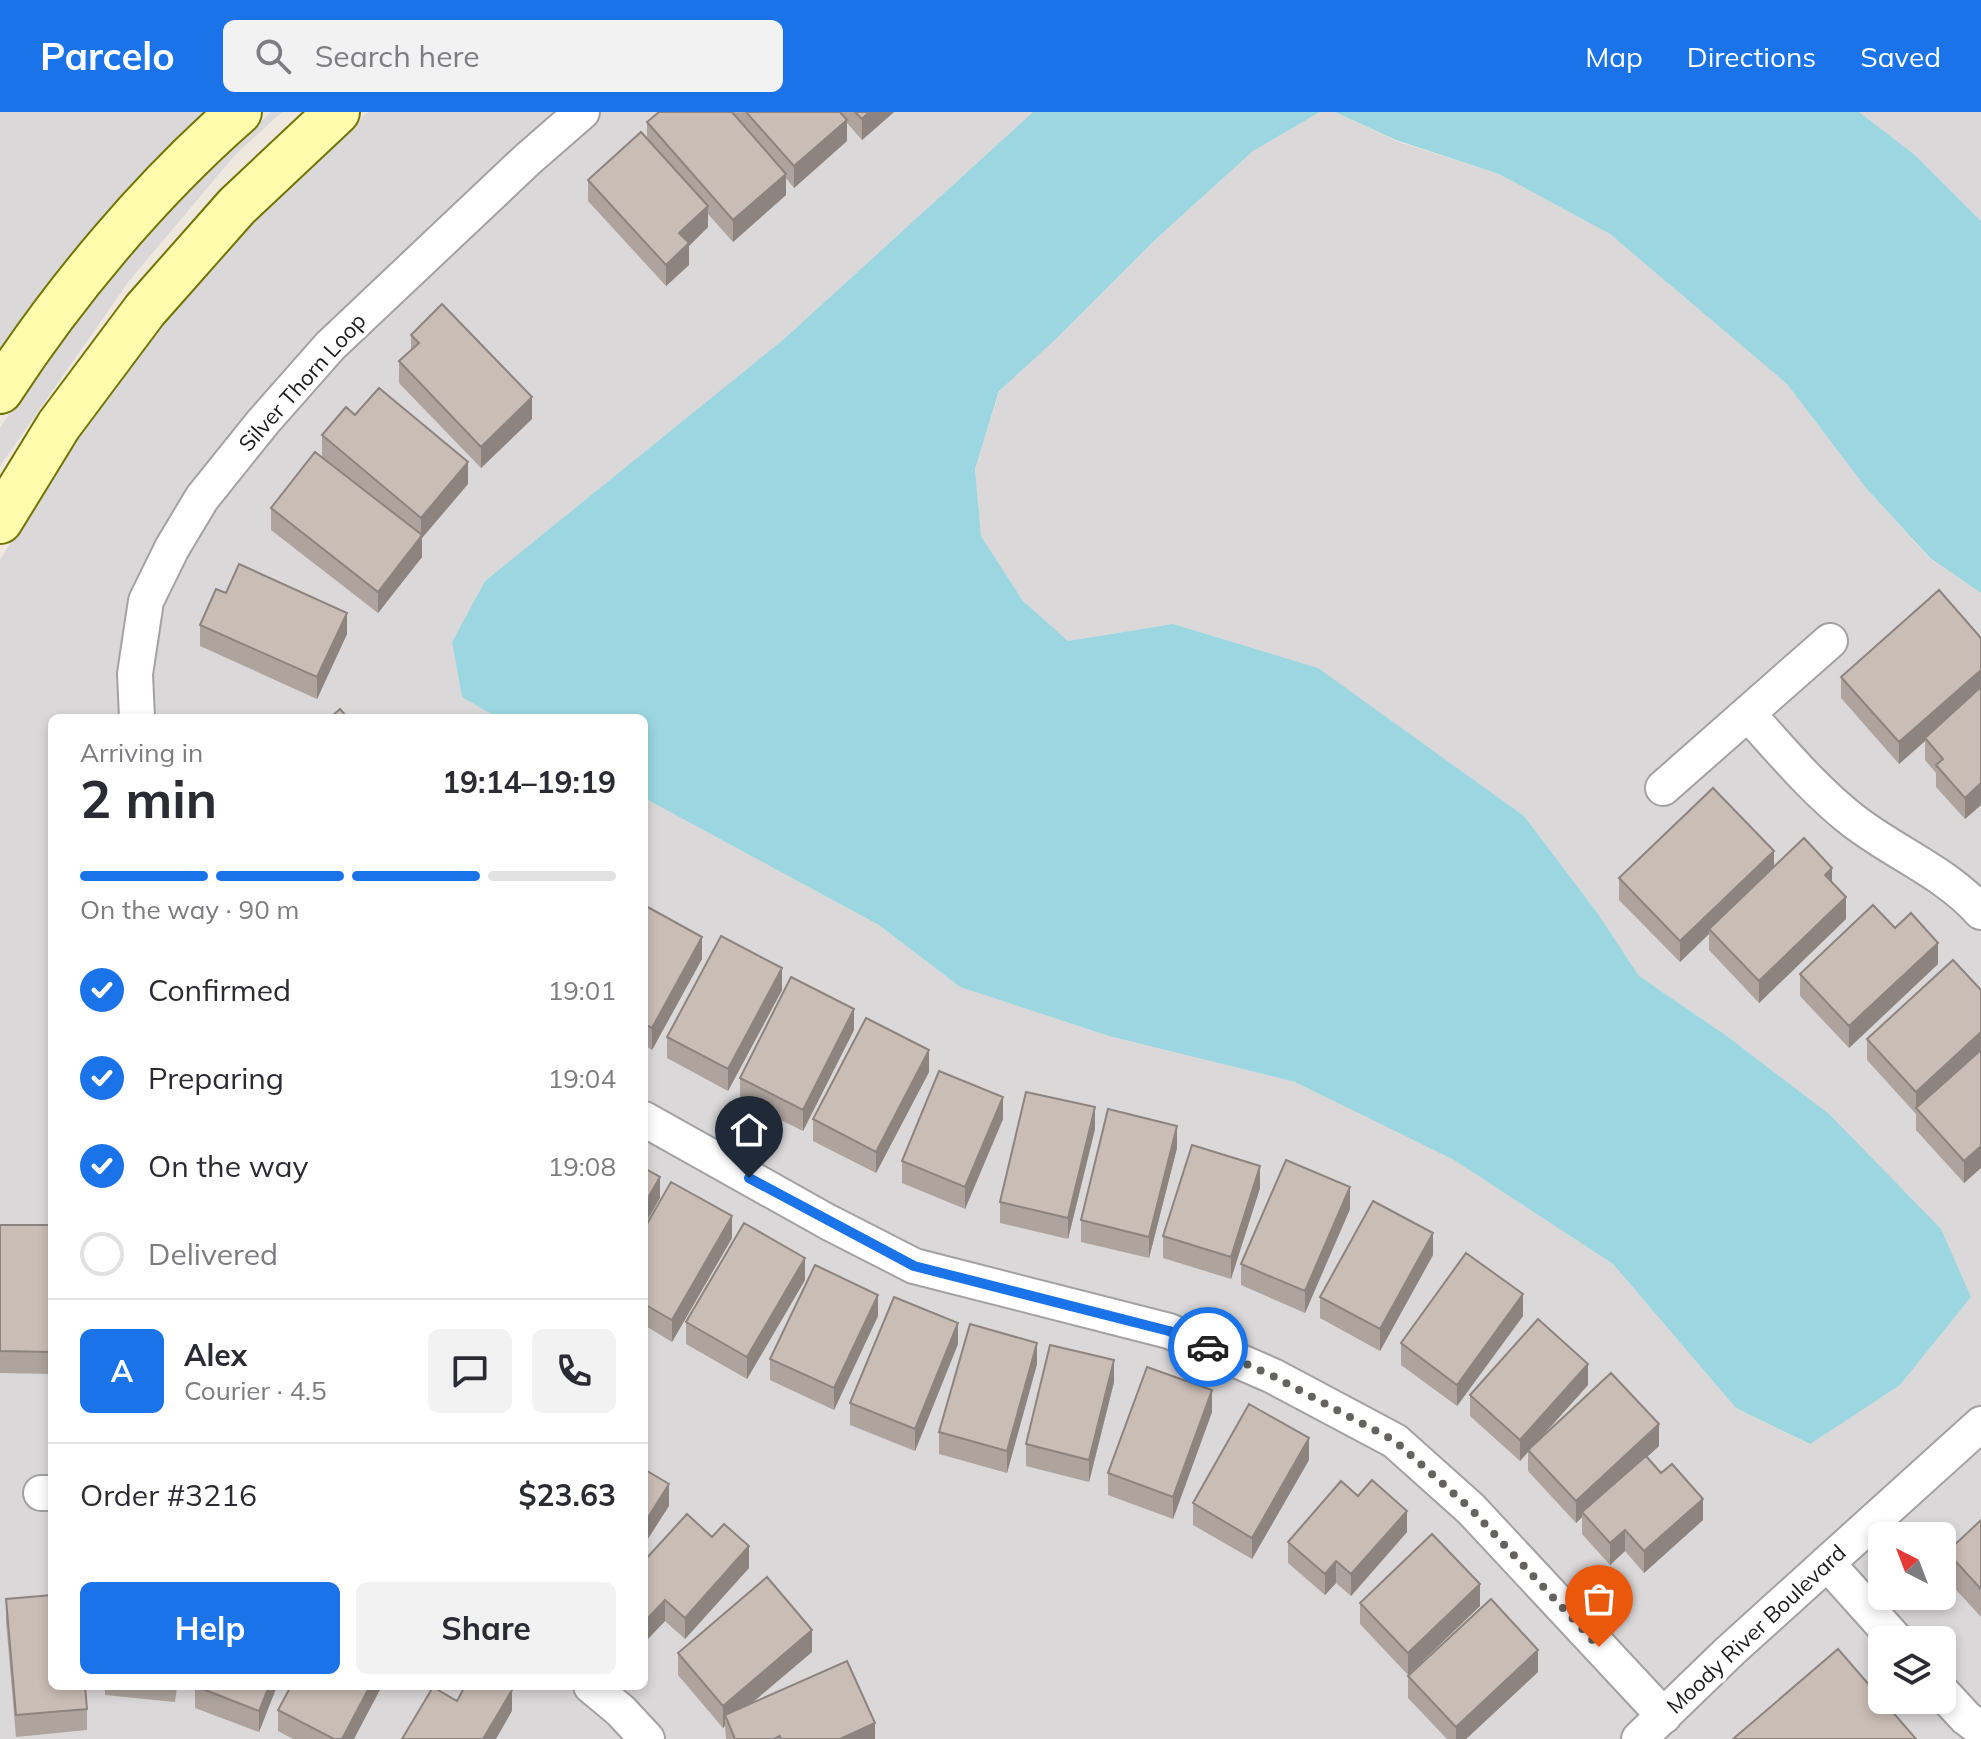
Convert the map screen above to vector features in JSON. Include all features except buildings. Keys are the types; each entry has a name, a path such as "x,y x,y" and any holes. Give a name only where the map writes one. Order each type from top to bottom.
{"main road":[{"path":"0,391 100,256 142,209 239,112"},
{"path":"0,521 59,425 145,310 237,206 337,112"}],"street":[{"name":"Silver Thorn Loop","path":"137,714 135,674 146,601 172,548 202,498 330,346 582,112"},
{"path":"1663,788 1830,641"},
{"path":"1748,714 1831,802 1854,822 1954,884 1981,912"},
{"path":"648,1121 828,1222 914,1266 1169,1331 1273,1376 1395,1441 1471,1509 1664,1716"},
{"name":"Moody River Boulevard","path":"1639,1739 1981,1424"},
{"path":"1827,1563 1883,1626"},
{"path":"596,1690 647,1739"},
{"path":"1956,1707 1981,1729"}],"shaded area":[{"path":"0,112 209,112 0,353"},
{"path":"271,112 282,112 235,155 129,281 0,466 0,428 39,369 157,223"},
{"path":"368,112 1033,112 784,339 485,581 452,642 462,697 491,714 48,714 48,1690 648,1690 648,800 879,925 960,987 1109,1036 1295,1082 1454,1160 1613,1264 1736,1408 1809,1444 1900,1385 1971,1297 1724,1034 1639,976 1596,911 1524,816 1317,668 1173,624 1068,641 1023,601 981,536 975,469 1000,390 1157,238 1253,151 1320,112 1335,112 1396,141 1499,174 1610,234 1787,384 1866,488 1929,558 1981,593 1981,1739 0,1739 0,560 76,437 161,323 251,220"},
{"path":"1859,112 1981,112 1981,221 1915,155"}],"water":[{"path":"1033,112 1320,112 1253,151 1157,238 999,391 975,469 981,536 1023,601 1068,641 1173,624 1318,668 1524,816 1596,911 1639,976 1724,1034 1829,1114 1941,1229 1971,1297 1900,1385 1810,1444 1736,1408 1613,1264 1454,1160 1295,1082 1109,1036 960,987 879,925 648,800 648,714 491,714 462,697 452,642 485,581 784,339"},
{"path":"1335,112 1859,112 1915,155 1981,221 1981,593 1930,558 1866,488 1787,384 1610,234 1499,174 1396,140"}],"way so far":[{"path":"1208,1347 1273,1376 1395,1441 1471,1509 1599,1647"}],"route":[{"path":"749,1178 914,1266 1169,1331 1208,1347"}]}
